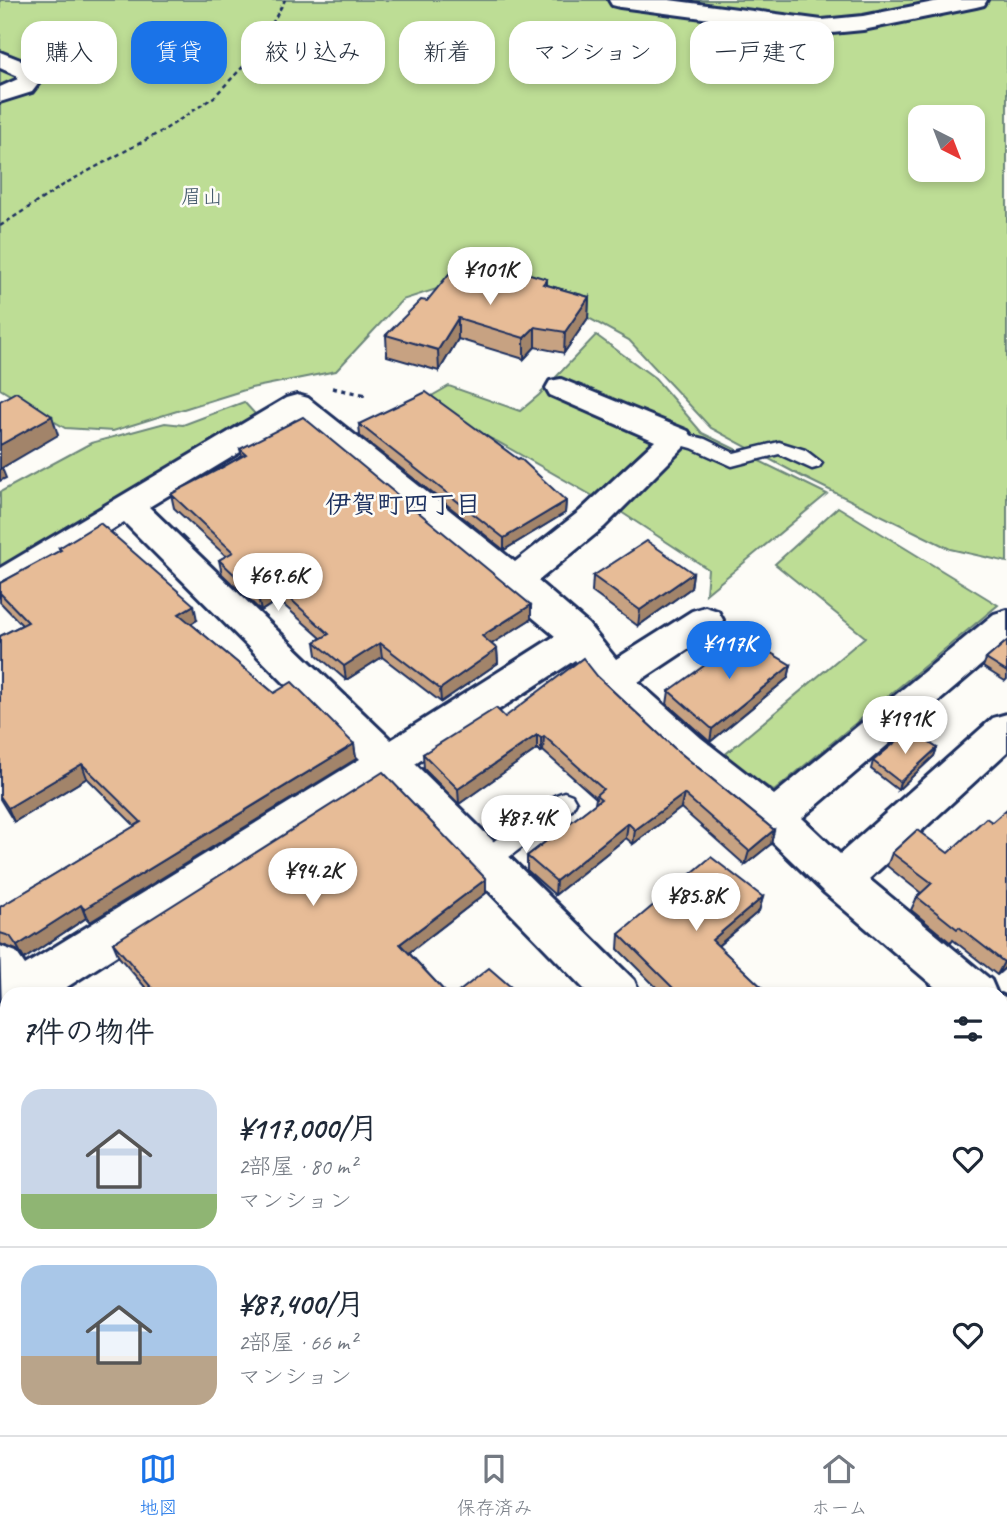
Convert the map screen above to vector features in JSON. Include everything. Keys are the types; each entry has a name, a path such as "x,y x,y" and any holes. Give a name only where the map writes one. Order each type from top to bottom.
{"street":[{"path":"620,0 822,27 863,23 976,0"},
{"path":"0,59 25,70 30,79 24,87 0,95"},
{"path":"515,581 592,519 677,438 561,387"},
{"path":"0,584 127,505 297,405 515,581 579,639 612,680 687,749 775,818 840,880 967,987"},
{"path":"127,505 487,860 611,987"},
{"path":"612,680 705,620"},
{"path":"775,818 1007,623"},
{"path":"30,987 579,639"},
{"path":"840,880 1007,729"},
{"path":"0,966 14,987"}],"lane":[{"path":"677,438 698,443 732,460 777,446 813,463"},
{"path":"487,860 564,802"}],"path":[{"path":"0,226 41,197 159,136 213,99 243,69 268,36 285,0"}],"green space":[{"name":"眉山","path":"0,0 1007,0 1007,562 950,549 801,476 711,428 629,340 499,269 402,300 336,371 251,388 113,431 65,428 0,389"},
{"path":"596,335 655,378 702,433 827,494 706,594 708,569 621,512 498,442 416,405 449,386 520,411 539,395"},
{"path":"244,402 257,416 0,570 0,492 91,443 165,423 183,425"},
{"path":"838,507 998,605 774,791 722,757 865,637 775,564"}],"building":[{"path":"503,266 547,279 543,284 589,297 565,332 535,327 524,338 458,318 438,350 386,335 421,300 427,301 452,270 491,279"},
{"path":"16,392 52,416 0,445 0,401"},
{"path":"426,392 520,458 566,501 504,538 359,424"},
{"path":"303,417 531,605 482,636 497,649 440,689 380,643 344,666 315,642 329,634 276,586 258,597 219,560 233,552 171,494 246,454 240,449"},
{"path":"100,523 194,605 179,614 274,693 292,682 354,744 84,909 81,905 17,946 10,936 0,933 0,907 141,822 82,764 8,808 0,796 0,636 28,622 0,593 0,583 61,550 59,548"},
{"path":"647,541 693,573 640,610 593,576"},
{"path":"744,637 791,665 712,729 669,691"},
{"path":"1007,641 1007,672 986,659"},
{"path":"583,658 598,677 673,747 774,830 749,851 684,794 635,830 628,823 556,881 527,856 601,799 596,795 603,789 544,736 541,738 537,735 458,789 423,754 496,708 505,717"},
{"path":"910,730 937,748 900,782 873,761"},
{"path":"383,772 486,879 400,944 440,987 151,987 113,943"},
{"path":"1007,809 1007,960 1004,962 917,897 932,883 892,853 917,830 948,853 986,818 992,822"},
{"path":"711,857 763,897 712,940 762,987 672,987 619,934"},
{"path":"489,968 511,987 465,987"}],"district":[{"name":"伊賀町四丁目","path":"403,504"}]}
